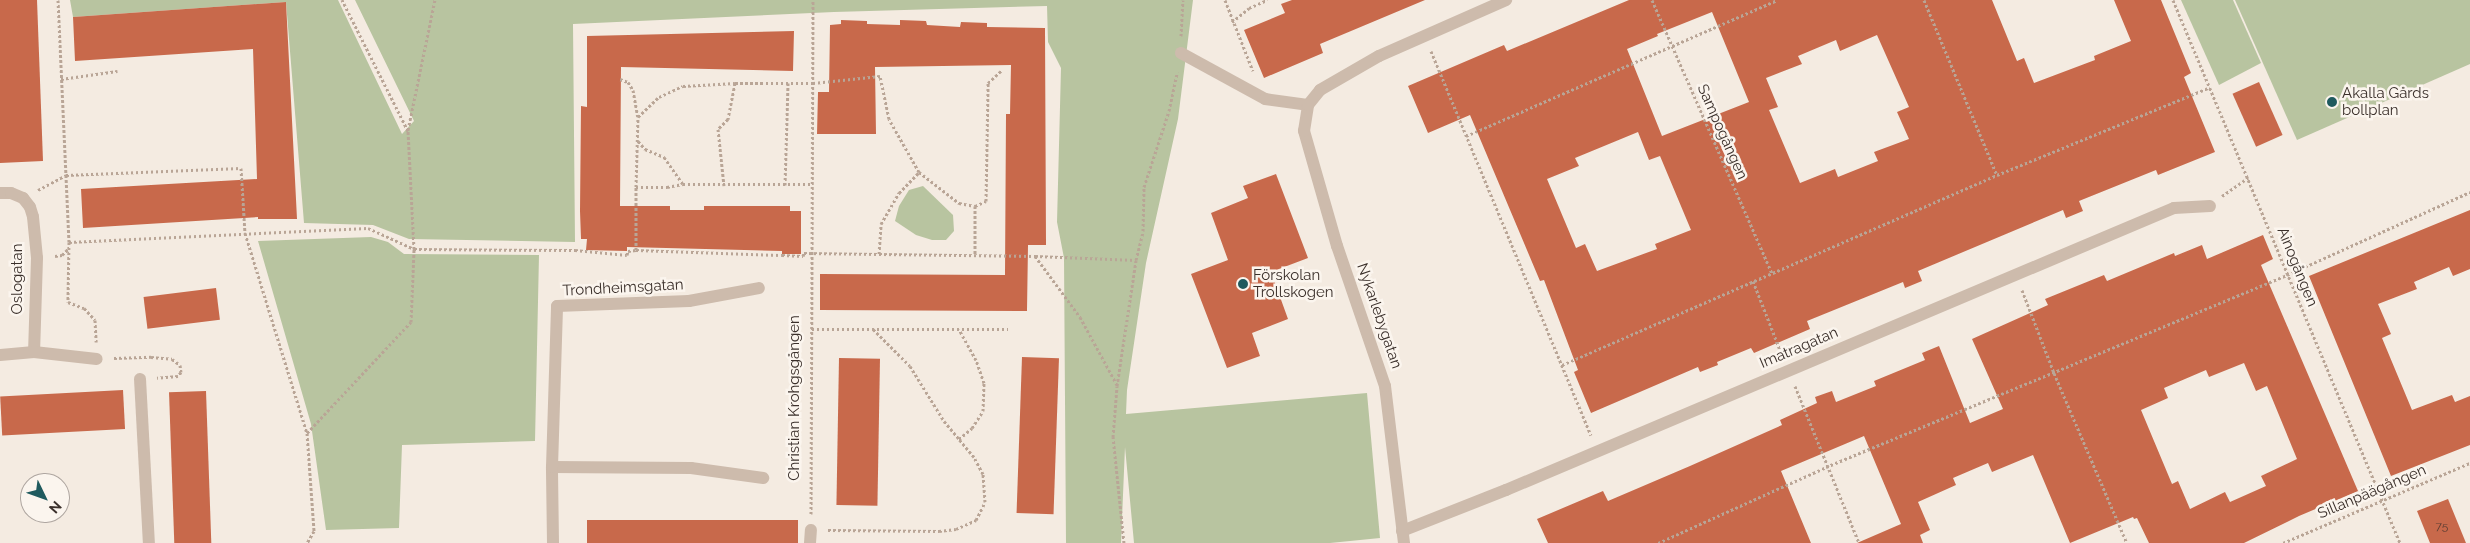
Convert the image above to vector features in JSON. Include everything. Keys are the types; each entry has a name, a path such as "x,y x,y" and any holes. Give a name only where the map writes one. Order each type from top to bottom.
{"street":[{"path":"1181,53 1265,99 1308,105 1320,90 1379,56 1506,0"},
{"name":"Nykarlebygatan","path":"1308,105 1304,131 1337,246 1385,386 1403,537"},
{"path":"0,194 11,193 23,198"},
{"name":"Oslogatan","path":"23,198 33,218 37,258 34,352"},
{"name":"Imatragatan","path":"1403,537 1598,450 2174,208 2210,206"},
{"name":"Trondheimsgatan","path":"553,543 552,468 557,306 688,301 759,288"},
{"path":"0,355 34,352 97,358"},
{"path":"140,379 149,543"},
{"path":"552,468 691,468 763,478"}],"path":[{"path":"58,0 70,242 68,302 84,308 95,320 97,358"},
{"path":"342,0 408,131"},
{"path":"307,433 411,322 414,249 408,131 435,0"},
{"name":"Christian Krohgsgången","path":"810,537 813,0"},
{"path":"1124,543 1113,437 1117,386 1136,260 1143,231 1144,186 1169,111 1181,53 1183,0"},
{"path":"1225,0 1232,22 1255,76"},
{"path":"1232,22 1249,8 1267,0"},
{"name":"Sampogången","path":"1652,0 1772,273"},
{"path":"1466,136 1777,0"},
{"path":"1924,0 1997,175"},
{"name":"Ainogången","path":"2173,0 2400,543"},
{"path":"1424,35 1598,450"},
{"path":"638,117 659,97 683,86 734,83 812,83 880,76 888,119 919,172 959,203 975,206 986,201 988,83 1000,71"},
{"path":"62,78 117,72"},
{"path":"620,79 628,82 633,90 638,117 636,250"},
{"path":"724,186 718,129 728,119 734,83"},
{"path":"785,184 788,83"},
{"path":"1562,365 1997,175 2210,87"},
{"path":"638,140 645,149 664,157 683,184"},
{"path":"23,198 66,175 242,168 245,234 307,433 314,531 306,543"},
{"path":"878,254 881,224 899,193 919,172"},
{"path":"2210,206 2248,178"},
{"path":"636,187 667,187 683,184 724,186 812,184"},
{"path":"1658,543 1826,467 2287,275 2470,192"},
{"path":"974,255 975,206"},
{"path":"70,242 368,228 414,249 575,250 627,255 628,251 636,250 789,256 812,253 1035,256 1136,260"},
{"path":"1035,256 1080,317 1117,386"},
{"path":"2016,276 2054,373 2127,543"},
{"path":"1753,281 1826,467 1859,543"},
{"path":"812,329 1008,329"},
{"path":"810,537 939,532 956,529 976,520 985,502 983,474 974,458 944,421 910,366 873,329"},
{"path":"959,329 976,360 984,383 983,411 972,428 959,439"},
{"name":"Sillanpäägången","path":"2282,543 2470,463"}],"green space":[{"path":"70,0 338,0 402,134 414,121 355,0 1193,0 1178,119 1146,263 1127,390 1126,414 1367,393 1380,538 1330,543 1134,543 1125,447 1121,543 1066,543 1064,258 1057,222 1061,68 1048,42 1047,6 834,12 573,24 575,242 409,239 373,225 304,223 286,2 73,17"},
{"path":"2181,0 2233,0 2261,63 2219,85"},
{"name":"Akalla Gårds bollplan","path":"2235,0 2470,0 2470,64 2297,140"},
{"path":"923,186 953,215 954,231 946,240 932,240 916,235 895,221 899,206 909,190"},
{"path":"371,237 388,242 404,254 539,255 535,441 402,445 399,528 326,530 311,424 258,241"}],"building":[{"path":"0,0 37,0 43,161 0,163"},
{"path":"1292,0 1425,0 1320,44 1323,53 1264,78 1244,30 1285,13 1281,4"},
{"path":"1629,0 1992,0 2017,61 2024,58 2034,83 2095,60 2094,56 2131,41 2114,0 2161,0 2191,73 2184,77 2215,152 2158,175 2156,170 2079,201 2083,211 2066,218 2063,210 1918,271 1922,281 1905,288 1903,282 1807,321 1810,329 1754,353 1751,348 1717,362 1718,365 1700,372 1698,367 1591,413 1574,372 1578,370 1544,280 1540,281 1470,115 1428,133 1408,86 1504,45 1507,51","holes":["1712,12 1749,102 1662,136 1627,49 1658,36 1657,34","1877,35 1909,107 1897,112 1909,139 1874,152 1878,161 1838,177 1835,169 1800,183 1769,110 1778,107 1766,78 1802,64 1798,56 1836,40 1840,51","1638,132 1649,160 1660,156 1691,230 1655,244 1657,249 1597,271 1585,244 1576,248 1547,179 1579,166 1575,158"]},
{"path":"286,2 297,219 258,219 258,217 83,228 81,189 257,179 253,49 75,61 73,17"},
{"path":"841,20 867,21 867,24 900,25 900,20 926,21 927,25 960,27 961,22 987,23 987,27 1045,28 1046,245 1028,245 1027,311 820,310 820,274 1005,275 1006,114 1010,114 1011,65 875,67 876,134 817,134 818,92 829,92 830,25 841,24"},
{"path":"794,31 793,71 621,67 620,206 670,206 670,210 704,210 704,206 790,206 790,211 801,211 801,254 782,254 782,251 627,247 627,251 586,250 587,239 581,239 580,211 581,106 587,107 587,36"},
{"path":"2259,82 2283,135 2256,147 2233,94"},
{"name":"Förskolan Trollskogen","path":"1276,174 1308,258 1271,272 1288,319 1252,333 1260,356 1227,368 1191,274 1228,260 1211,213 1248,198 1243,186"},
{"path":"2470,210 2470,269 2453,276 2449,267 2414,282 2417,289 2378,304 2391,334 2382,338 2412,410 2452,395 2455,402 2470,396 2470,445 2391,476 2309,276"},
{"path":"2263,235 2273,259 2261,265 2358,491 2299,516 2244,543 2149,543 2137,518 2134,519 2133,517 2070,543 2033,455 1992,472 1988,463 1953,478 1956,485 1918,502 1930,530 1920,535 1923,543 1857,543 1901,524 1864,436 1781,471 1811,543 1548,543 1537,519 1603,491 1608,501 1690,466 1782,425 1780,420 1817,403 1815,397 1832,391 1836,402 1876,386 1874,381 1925,360 1922,353 1939,346 1970,423 2003,409 1972,339 2048,305 2045,299 2104,275 2107,281 2174,253 2175,256 2202,245 2207,259","holes":["2244,363 2256,391 2267,386 2297,459 2261,476 2266,486 2230,502 2225,492 2190,509 2178,481 2172,484 2141,410 2168,398 2164,388 2206,370 2209,377"]},
{"path":"216,288 220,320 147,329 144,297"},
{"path":"1022,357 1059,358 1054,514 1017,513"},
{"path":"839,358 880,359 877,506 836,505"},
{"path":"123,390 125,429 2,435 0,396"},
{"path":"206,391 211,543 174,543 169,392"},
{"path":"2448,499 2466,543 2430,543 2417,511"},
{"path":"587,520 798,520 798,543 587,543"}],"place":[{"name":"Akalla Gårds bollplan","path":"2332,102"},
{"name":"Förskolan Trollskogen","path":"1243,284"}]}
